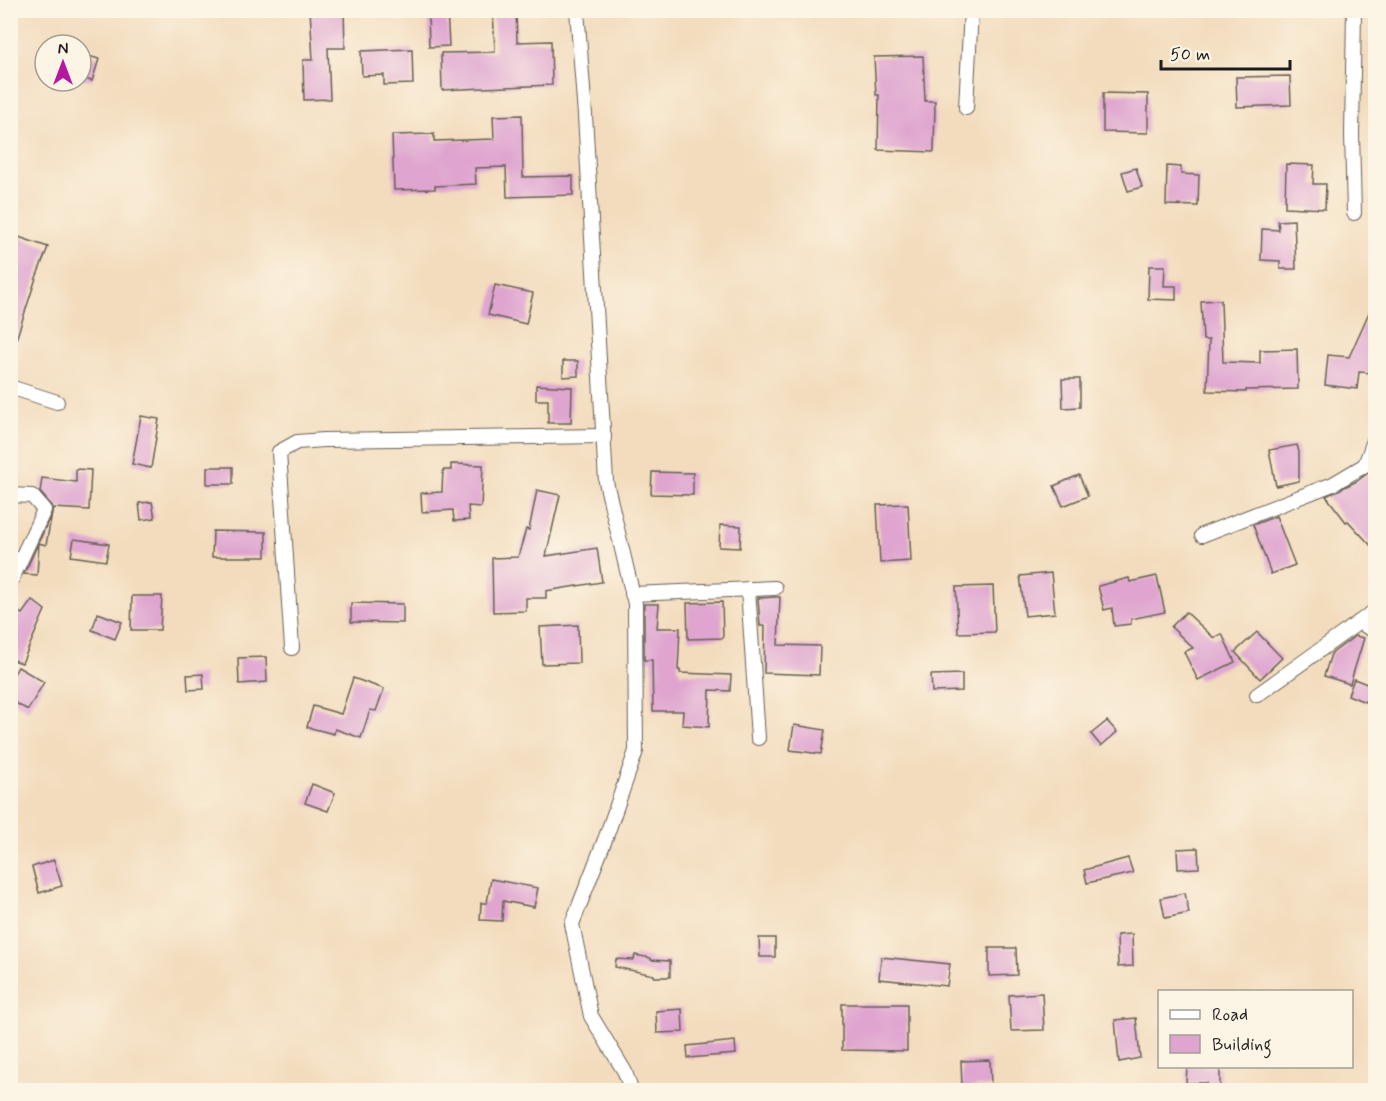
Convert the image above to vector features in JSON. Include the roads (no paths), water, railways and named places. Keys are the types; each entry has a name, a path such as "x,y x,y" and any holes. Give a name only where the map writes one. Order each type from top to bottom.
{"street":[{"path":"577,10 606,482 635,604 636,751 572,924 591,1016 625,1072 631,1090"},
{"path":"966,108 971,10"},
{"path":"1354,10 1352,134 1354,213"},
{"path":"10,387 57,402"},
{"path":"1203,535 1333,484 1365,465 1376,435"},
{"path":"292,648 279,452 297,442 315,441 604,436"},
{"path":"10,495 32,496 44,510 10,583"},
{"path":"632,594 775,588"},
{"path":"748,589 758,738"},
{"path":"1257,695 1376,610"},
{"path":"1359,622 1376,632"}]}
